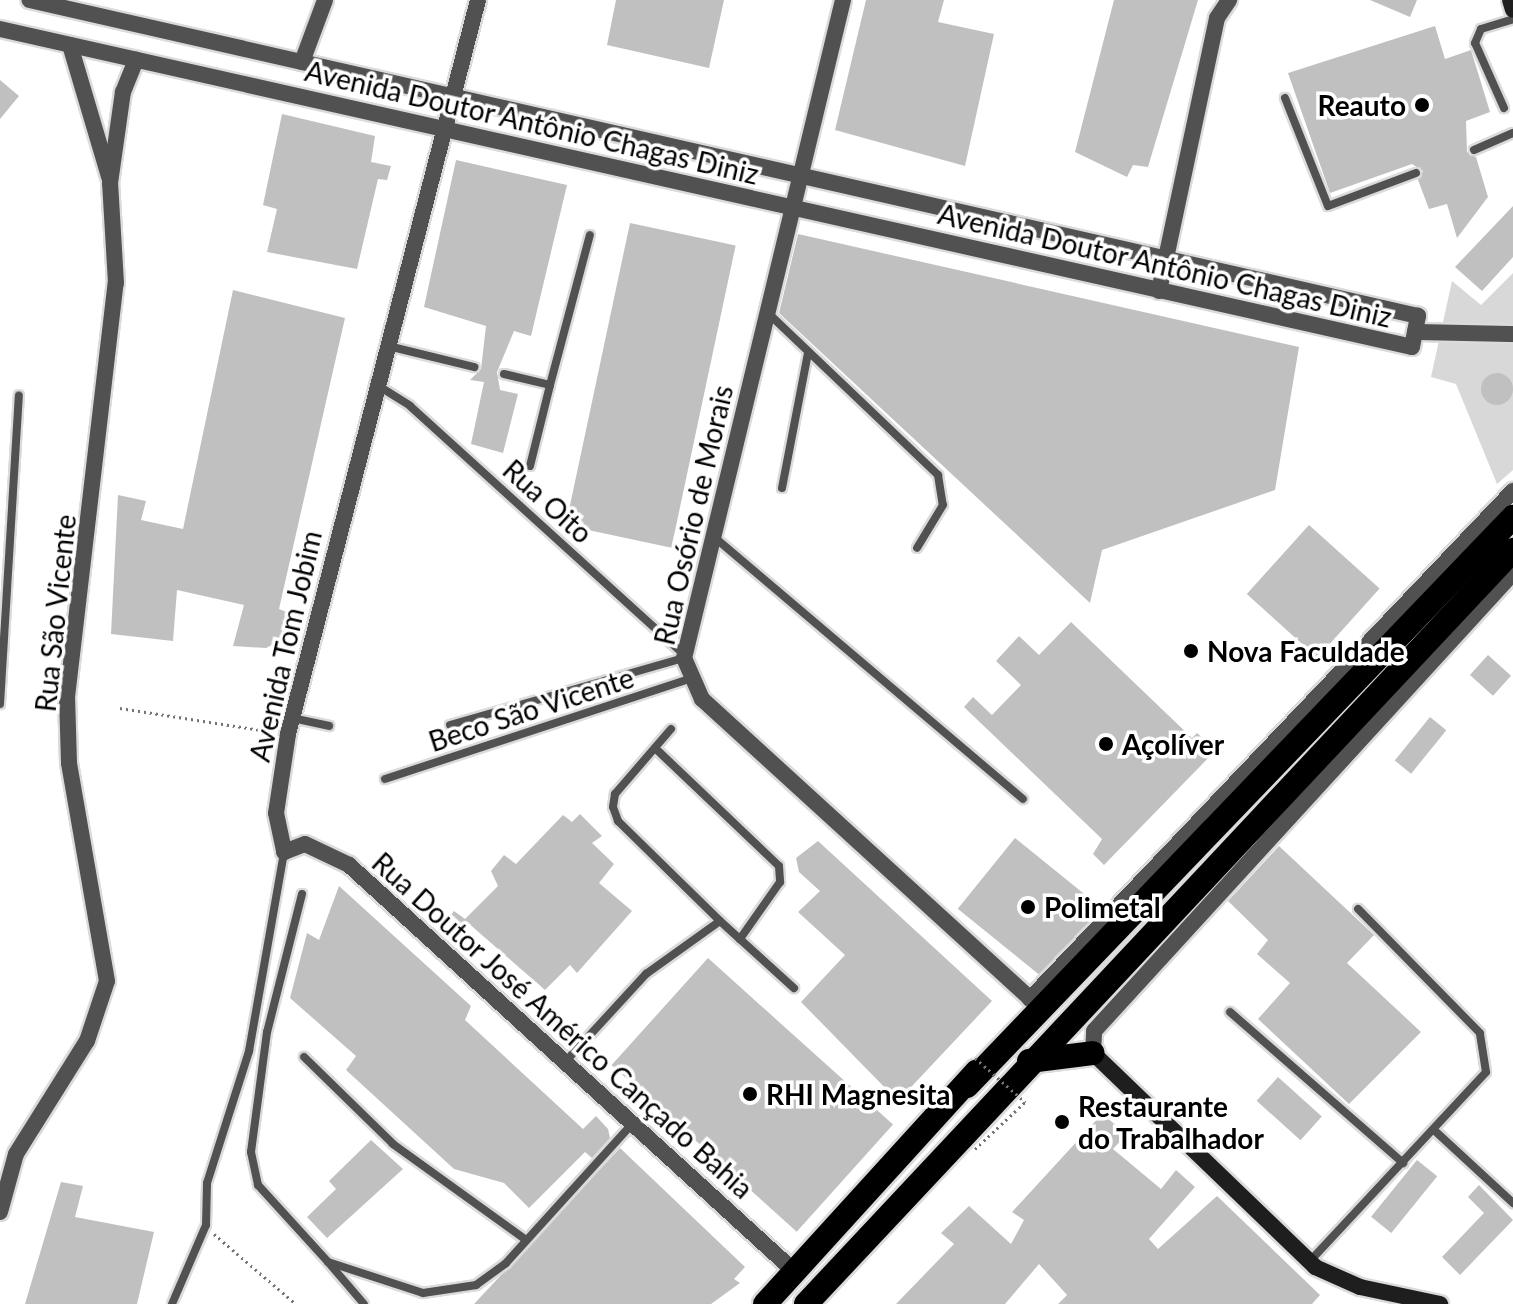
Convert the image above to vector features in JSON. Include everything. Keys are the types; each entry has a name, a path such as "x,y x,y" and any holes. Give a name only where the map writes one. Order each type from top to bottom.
{"highway":[{"path":"765,1304 967,1086 1513,517"},
{"path":"819,1300 1029,1061 1513,550"},
{"path":"967,1086 1030,999"},
{"path":"1029,1061 1093,1053"}],"street":[{"name":"Avenida Doutor Antônio Chagas Diniz","path":"0,29 1412,347 1418,316 1166,261 802,173 456,98 302,62 98,8 29,0"},
{"path":"302,62 325,0"},
{"name":"Avenida Tom Jobim","path":"284,852 276,813 290,726 387,345 456,98 478,0"},
{"name":"Rua Osório de Morais","path":"843,0 684,657 690,679 702,699 1030,999"},
{"path":"1159,291 1217,18 1229,0"},
{"path":"1510,0 1513,10"},
{"name":"Rua São Vicente","path":"70,45 110,183"},
{"name":"Rua São Vicente","path":"0,1212 16,1154 87,1041 107,981 69,763 67,697 116,283 110,183 123,92 136,60"},
{"path":"1415,332 1513,334"},
{"path":"1030,999 1513,491"},
{"path":"1440,1304 1340,1281 1309,1262 1093,1053 1094,1031 1513,573"},
{"name":"Rua Doutor José Américo Cançado Bahia","path":"284,852 305,844 349,865 795,1272"}],"lane":[{"path":"1504,108 1475,43 1481,29 1513,19"},
{"path":"1285,98 1328,206 1416,173"},
{"path":"1474,150 1513,133"},
{"path":"530,466 590,235"},
{"path":"768,312 938,475 943,505 917,548"},
{"path":"387,345 474,367"},
{"path":"782,488 808,353"},
{"path":"504,374 550,385"},
{"name":"Rua Oito","path":"377,385 410,406 684,657"},
{"path":"0,704 19,396"},
{"path":"714,537 1023,799"},
{"path":"450,725 684,657"},
{"name":"Beco São Vicente","path":"385,779 690,679"},
{"path":"290,726 329,726"},
{"path":"671,729 615,794 618,821 794,988"},
{"path":"655,748 779,866 780,882 740,939"},
{"name":"Avenida Tom Jobim","path":"172,1304 206,1225 207,1183 249,1051 284,852"},
{"path":"302,894 267,1032 251,1152 258,1185 364,1304"},
{"path":"1309,1262 1486,1072 1484,1043 1358,909"},
{"path":"565,1062 646,974 720,921"},
{"path":"1230,1012 1403,1163"},
{"path":"304,1057 393,1144 526,1240"},
{"path":"328,1262 423,1293 452,1294 476,1285 526,1240 632,1123"},
{"path":"1434,1130 1513,1203"}],"path":[{"path":"120,708 290,726"},
{"path":"975,1058 1025,1102 979,1152"},
{"path":"206,1225 296,1304"}],"shaded area":[{"path":"1513,273 1513,470 1497,484 1456,384 1431,377 1452,281 1481,305"}],"building":[{"path":"616,0 724,0 709,68 607,45"},
{"path":"866,0 944,0 938,22 994,34 965,166 835,130"},
{"path":"1114,0 1198,0 1148,167 1133,165 1127,177 1075,152"},
{"path":"1370,0 1417,0 1410,17"},
{"path":"1435,26 1445,59 1471,50 1490,112 1466,121 1467,152 1476,157 1488,197 1457,238 1447,204 1429,209 1418,180 1423,171 1412,164 1330,193 1288,73"},
{"path":"0,80 19,96 0,119"},
{"path":"282,114 375,136 371,162 391,166 387,180 378,179 357,269 267,252 277,209 263,205"},
{"path":"456,160 567,185 531,336 514,331 497,372 500,390 518,394 503,453 471,444 484,382 470,380 481,369 486,326 424,307"},
{"path":"1513,206 1513,257 1482,291 1455,267"},
{"path":"630,223 736,245 671,548 566,525"},
{"path":"798,234 1299,347 1275,490 1102,550 1090,603 779,313"},
{"path":"233,290 345,318 279,609 292,614 284,639 266,648 233,646 244,605 177,590 173,641 111,634 118,495 146,501 141,520 183,529"},
{"path":"1497,373 1509,377 1513,389 1509,401 1497,405 1485,401 1481,389 1485,377"},
{"path":"1309,525 1380,589 1317,658 1247,594"},
{"name":"Açolíver","path":"1071,622 1192,738 1197,733 1216,750 1104,865 1093,854 1102,839 964,707 973,697 992,715 1021,685 996,661 1019,636 1039,655"},
{"path":"1488,655 1511,676 1493,696 1470,675"},
{"path":"1430,717 1446,730 1411,774 1395,761"},
{"path":"580,814 602,836 592,843 614,864 599,883 632,911 577,973 570,965 545,990 467,922 457,932 446,921 454,911 465,919 498,886 491,871 504,855 516,864 563,815 572,822"},
{"name":"Polimetal","path":"1015,838 1101,908 1044,979 958,909"},
{"name":"RHI Magnesita","path":"818,841 992,1001 898,1101 801,1002 845,955 798,912 820,891 799,872 796,858"},
{"path":"1279,846 1374,935 1347,963 1421,1032 1349,1104 1258,1019 1290,983 1257,954 1268,940 1228,901"},
{"path":"339,886 471,1006 465,1020 583,1129 596,1116 608,1129 610,1138 592,1158 585,1152 529,1208 504,1183 454,1169 346,1070 356,1056 290,998 307,933 319,940"},
{"name":"RHI Magnesita","path":"708,958 893,1125 797,1232 612,1065"},
{"path":"1278,1077 1322,1116 1300,1140 1257,1101"},
{"path":"1102,1114 1127,1134 1113,1149 1161,1189 1176,1170 1195,1187 1149,1239 1158,1249 1217,1196 1320,1295 1312,1304 1058,1304 1067,1295 1039,1264 1005,1304 896,1304 954,1244 941,1233 969,1206 1011,1244 1024,1220 1012,1212"},
{"path":"371,1140 403,1169 327,1238 307,1217 336,1189 329,1181"},
{"path":"620,1148 745,1267 734,1279 740,1283 711,1304 474,1304"},
{"path":"1417,1160 1437,1176 1391,1233 1371,1217"},
{"path":"61,1182 83,1186 75,1217 154,1232 137,1304 25,1304"},
{"path":"1479,1185 1513,1220 1460,1275 1442,1257 1484,1213 1468,1197"}],"place":[{"name":"Reauto","path":"1422,105"},
{"name":"Nova Faculdade","path":"1191,651"},
{"name":"Açolíver","path":"1106,744"},
{"name":"Polimetal","path":"1028,907"},
{"name":"RHI Magnesita","path":"750,1094"},
{"name":"Restaurante do Trabalhador","path":"1062,1122"}]}
